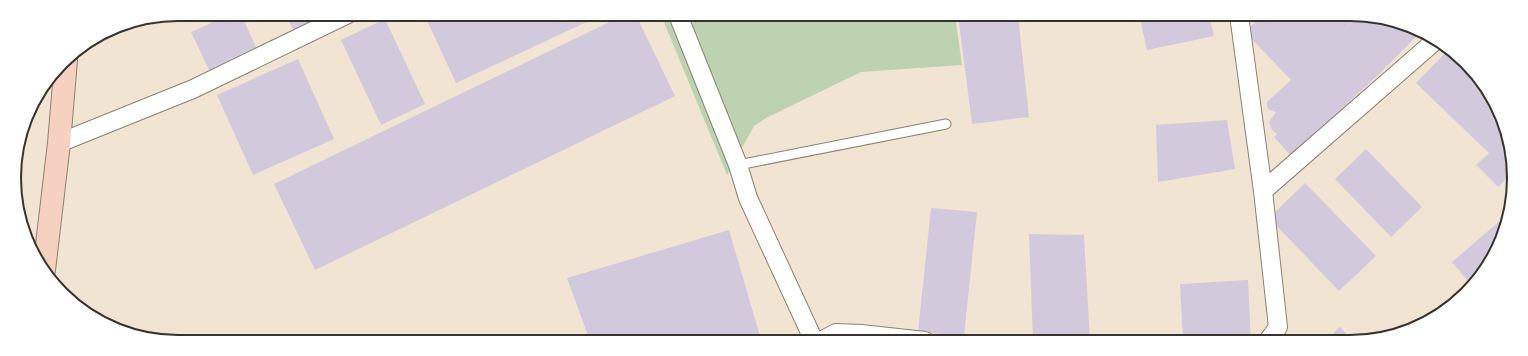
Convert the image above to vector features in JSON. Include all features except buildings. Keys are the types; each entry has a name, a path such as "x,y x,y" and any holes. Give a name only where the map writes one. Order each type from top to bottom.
{"street":[{"path":"59,143 193,89 334,21"},
{"path":"680,21 738,165 748,198 811,335"},
{"path":"1240,21 1263,191 1278,327 1272,335"},
{"path":"1263,191 1431,44"},
{"path":"45,261 59,143 65,69"},
{"path":"834,335 870,335"}],"lane":[{"path":"738,165 946,124"}],"green space":[{"path":"663,21 956,21 962,65 861,72 768,117 754,126 727,175"}]}
